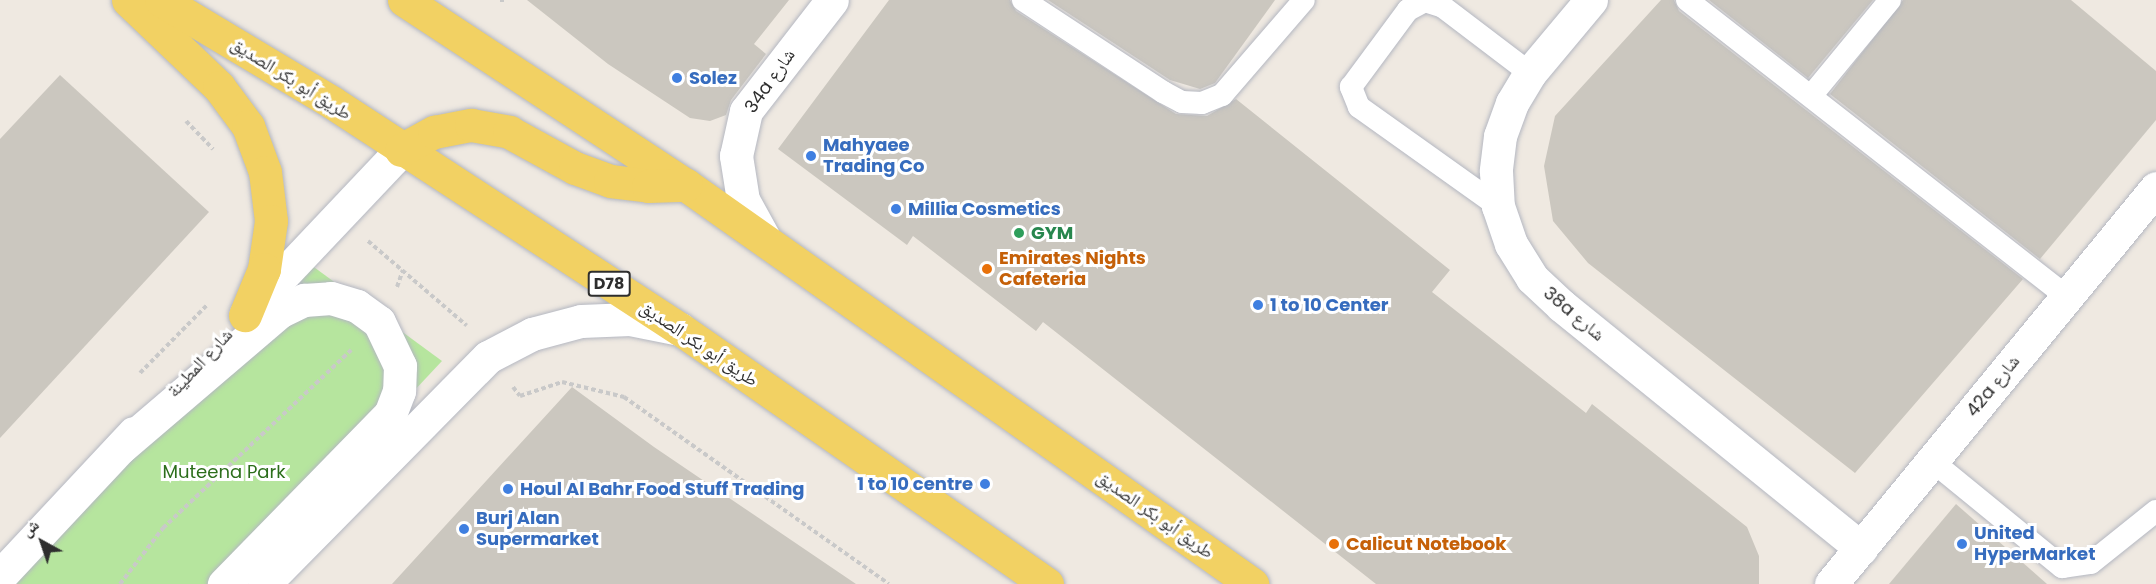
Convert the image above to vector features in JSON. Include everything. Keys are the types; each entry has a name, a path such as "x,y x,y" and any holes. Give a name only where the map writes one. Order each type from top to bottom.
{"main road":[{"path":"128,0 219,87 252,135 265,172 271,221 264,269 245,315"},
{"name":"طريق أبو بكر الصديق","path":"161,0 401,150 680,330 1047,584"},
{"name":"طريق أبو بكر الصديق","path":"404,0 686,184 1252,584"},
{"path":"401,150 434,132 471,125 509,132 575,168 610,181 648,186 686,184"}],"street":[{"name":"34a شارع","path":"765,240 743,200 736,156 746,111 832,0"},
{"name":"38a شارع","path":"1579,4 1530,73 1512,103 1500,136 1496,171 1498,206 1511,244 1532,278 1861,548"},
{"name":"شارع المطينة","path":"0,576 401,150"},
{"name":"42a شارع","path":"1831,584 2156,188"},
{"path":"120,448 279,312 304,300 331,298 357,306 379,322 400,366 399,391 390,414 224,584"},
{"path":"264,584 489,357 532,334 581,321 630,319 680,330"}],"lane":[{"path":"1023,0 1163,92 1182,102 1202,103 1222,95 1304,0"},
{"path":"1687,0 2067,297"},
{"path":"1811,96 1890,0"},
{"path":"1498,206 1359,107 1351,87 1408,10 1425,1 1443,7 1530,73"},
{"path":"1932,461 2062,567 2091,563 2156,511"}],"path":[{"path":"186,122 217,152"},
{"path":"338,216 462,318 520,396 562,382 624,397 889,584"},
{"path":"120,584 163,528 379,322 403,270"},
{"path":"140,373 211,300"}],"green space":[{"name":"Muteena Park","path":"307,262 442,361 233,584 5,584"}],"building":[{"path":"527,0 789,0 754,44 766,54 731,100 726,115 710,121 690,118 608,64"},
{"path":"889,0 1010,0 1016,11 1176,114 1207,116 1236,99 1450,270 1432,292 1586,413 1592,404 1747,527 1759,556 1759,584 1376,584 1043,322 1036,331 913,236 907,245 778,149"},
{"path":"1048,0 1275,0 1215,83 1200,89 1170,80"},
{"path":"1661,0 1674,0 1679,11 2023,279 1855,473 1588,263 1553,221 1544,166 1555,116"},
{"path":"1709,0 1873,0 1808,78"},
{"path":"1903,0 2071,0 2156,71 2156,120 2040,259 1830,94"},
{"path":"60,75 209,212 0,438 0,139"},
{"path":"572,387 654,447 856,584 392,584"},
{"name":"United HyperMarket","path":"1956,504 2047,584 1889,584"}],"place":[{"name":"Solez","path":"677,78"},
{"name":"Mahyaee Trading Co","path":"811,156"},
{"name":"Millia Cosmetics","path":"896,209"},
{"name":"GYM","path":"1019,233"},
{"name":"Emirates Nights Cafeteria","path":"987,269"},
{"name":"1 to 10 Center","path":"1258,305"},
{"name":"1 to 10 centre","path":"985,484"},
{"name":"Houl Al Bahr Food Stuff Trading","path":"508,489"},
{"name":"Burj Alan Supermarket","path":"464,529"},
{"name":"Calicut Notebook","path":"1334,544"},
{"name":"United HyperMarket","path":"1962,544"}]}
